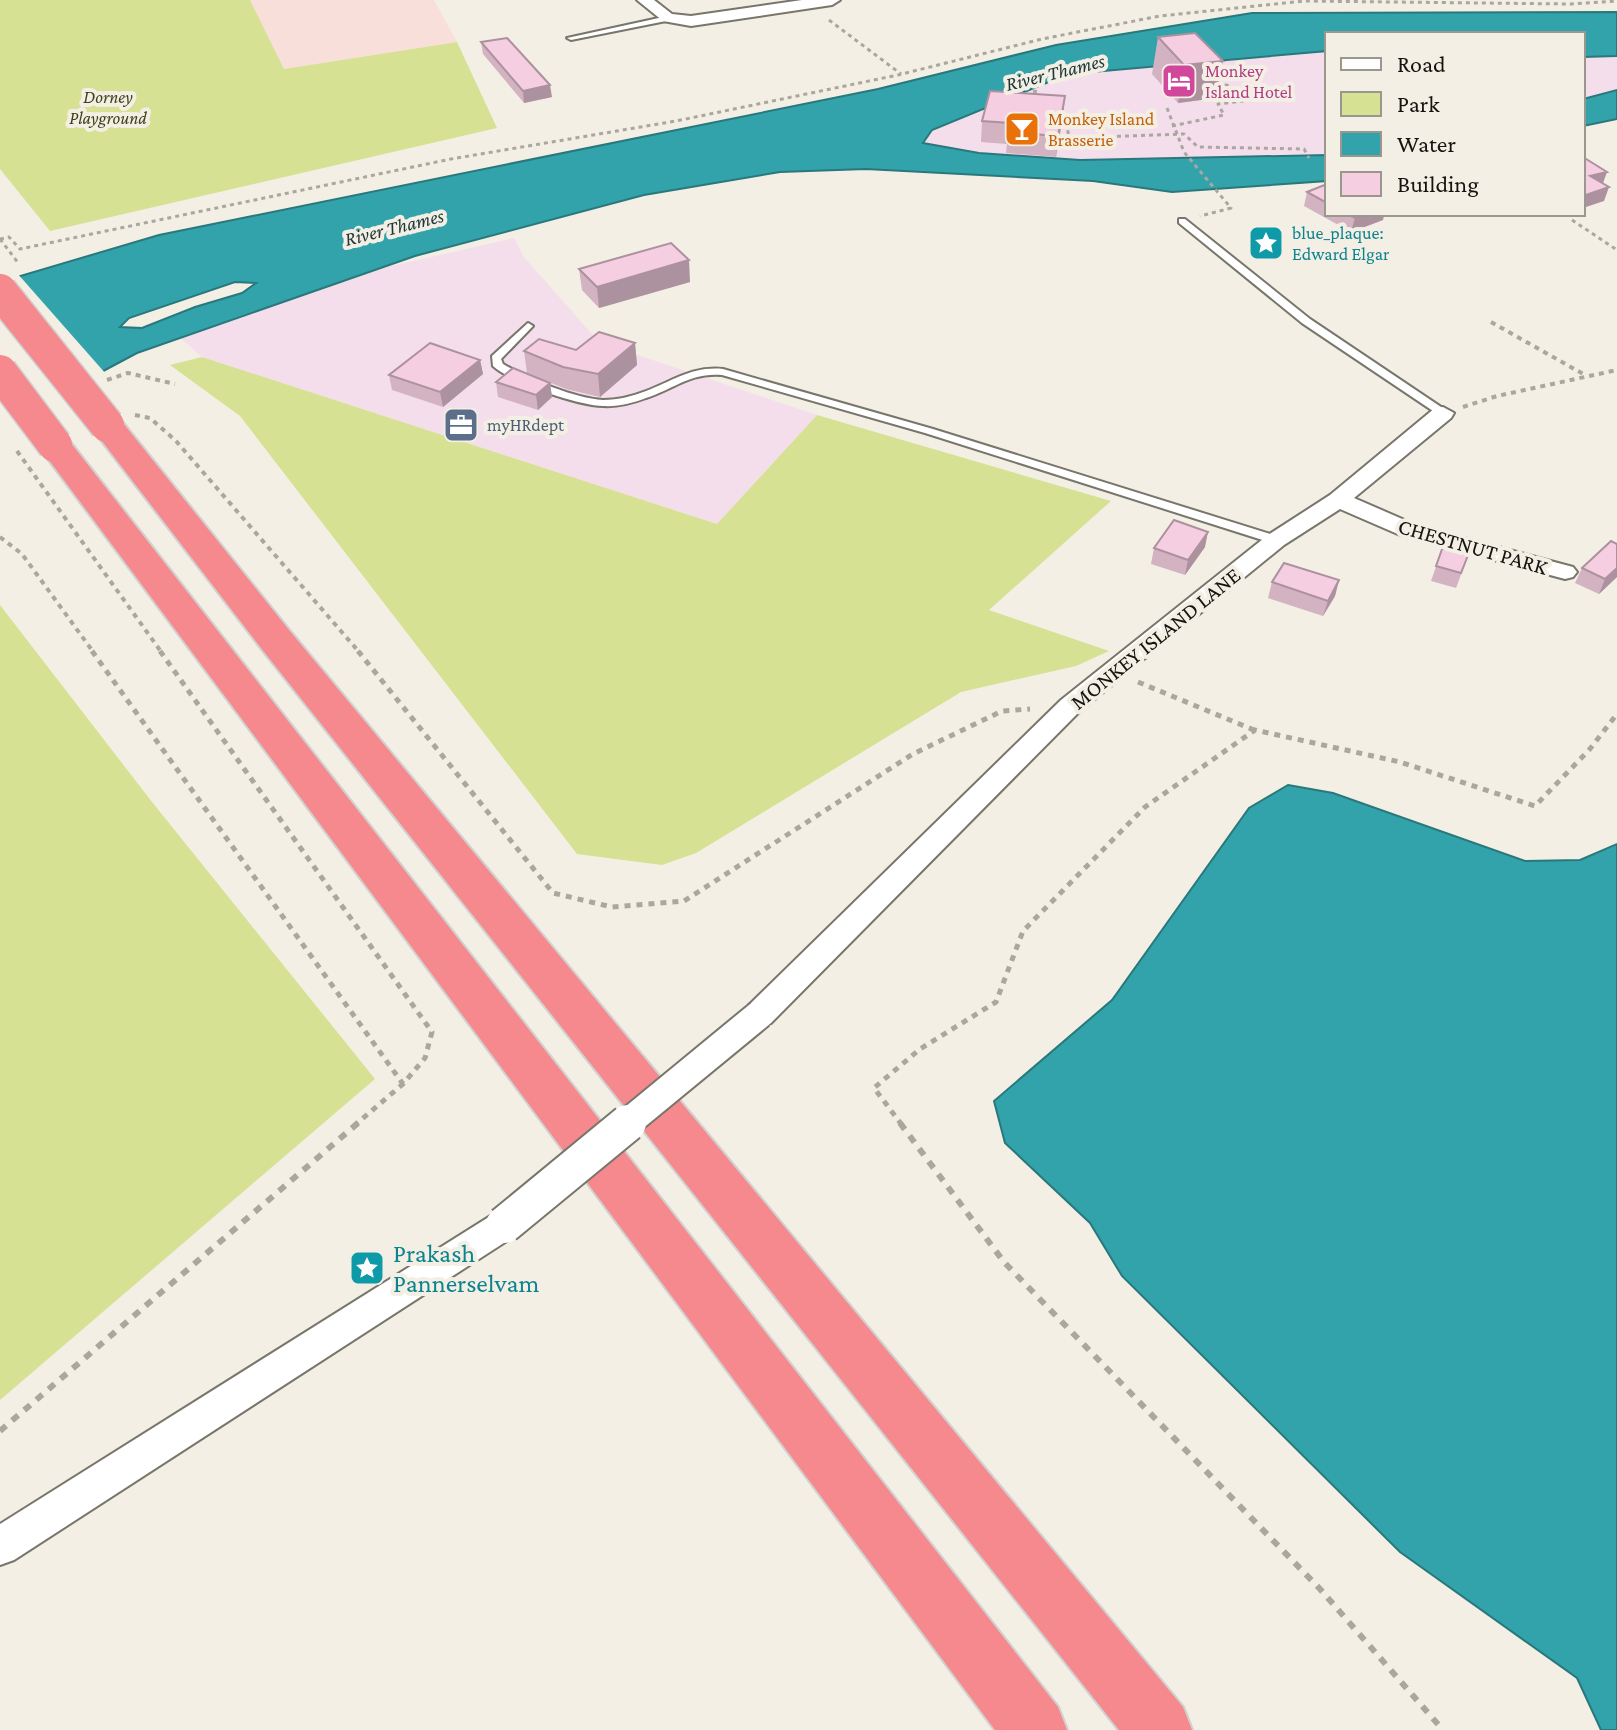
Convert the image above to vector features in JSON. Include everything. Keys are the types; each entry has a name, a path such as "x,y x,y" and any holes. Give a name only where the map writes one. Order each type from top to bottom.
{"highway":[{"path":"0,291 121,420 275,639 1160,1730"},
{"path":"0,372 38,451 1035,1730"}],"street":[{"path":"647,1 668,18 719,19 832,0"},
{"name":"MONKEY ISLAND LANE","path":"0,1546 504,1225 760,1014 1070,706 1276,540 1338,500 1443,413"},
{"name":"CHESTNUT PARK","path":"1338,500 1408,530 1565,572"}],"lane":[{"path":"571,38 668,18"},
{"path":"1182,221 1306,321 1443,413"},
{"path":"528,326 496,358 498,366 511,375 601,403 628,400 652,392 703,369 723,372 929,431 1276,540"}],"path":[{"path":"0,239 9,237 20,249 451,159 676,121 902,74 1042,39 1160,16 1304,1 1571,4 1617,1"},
{"path":"809,5 902,74"},
{"path":"1172,126 1224,115 1218,104 1243,101 1227,85 1207,86"},
{"path":"1033,91 1038,92 1032,101 1043,105"},
{"path":"1167,108 1184,152 1231,208 1182,221"},
{"path":"1054,110 1065,114 1069,138 1184,134 1198,147 1304,149 1309,158"},
{"path":"1572,220 1617,250"},
{"path":"1491,322 1586,376"},
{"path":"1443,413 1497,396 1617,370"},
{"path":"121,420 150,418 176,441 423,730 553,893 612,907 684,901 913,754 1002,711 1070,706"},
{"path":"0,1431 403,1084 425,1058 432,1032 38,451"},
{"path":"0,537 22,554 403,1084"},
{"path":"1111,671 1255,730 1400,762 1535,806 1589,750 1617,714"},
{"path":"1255,730 1145,807 1023,931 996,1002 920,1049 874,1088 1004,1262 1320,1589 1443,1730"}],"shaded area":[{"path":"250,0 434,0 457,42 284,69"},
{"path":"1325,51 1325,155 1080,160 979,153 923,143 932,131 1056,79 1081,73"},
{"path":"1617,56 1617,90 1585,98 1585,57"},
{"path":"514,238 523,256 599,342 817,415 717,524 202,357 176,334 374,270"}],"green space":[{"name":"Dorney Playground","path":"0,0 250,0 284,69 457,42 497,128 50,231 0,169"},
{"path":"202,357 717,524 817,415 1111,501 989,610 1109,651 1076,666 961,692 696,853 662,865 577,854 240,416 170,365"},
{"path":"0,605 152,802 375,1079 0,1400"}],"water":[{"name":"River Thames","path":"1617,12 1617,56 1585,57 1585,32 1325,32 1325,51 1081,73 1056,79 932,130 923,143 979,153 1080,160 1325,155 1325,181 1172,192 1093,181 866,169 780,172 644,195 415,256 137,353 0,426 0,282 159,235 878,89 1056,45 1252,13","holes":["235,282 256,283 242,293 142,328 120,327 129,318"]},
{"path":"1617,90 1617,119 1585,126 1585,98"},
{"path":"1288,785 1333,793 1525,861 1580,860 1617,844 1617,1730 1601,1730 1577,1678 1400,1552 1122,1276 1090,1223 1005,1143 994,1101 1112,1000 1249,808"}],"pier":[{"path":"17,273 106,374 0,430 0,278"}],"building":[{"path":"1195,33 1223,61 1184,65 1158,37"},
{"path":"507,38 550,85 523,91 481,42"},
{"path":"990,91 1065,96 1058,136 1008,132 1010,123 982,121"},
{"path":"1585,158 1607,172 1590,176 1609,187 1585,195"},
{"path":"1325,185 1325,202 1307,192"},
{"path":"671,243 689,260 597,287 579,269"},
{"path":"599,332 635,343 598,374 563,367 524,351 539,339 576,350"},
{"path":"430,343 480,360 440,392 389,375"},
{"path":"513,368 550,383 536,395 496,382"},
{"path":"1174,520 1208,532 1188,560 1154,548"},
{"path":"1446,538 1472,545 1461,573 1436,566"},
{"path":"1611,541 1617,544 1617,568 1605,579 1582,568"},
{"path":"1284,563 1339,580 1328,601 1272,582"}],"place":[{"name":"Monkey Island Hotel","path":"1179,81"},
{"name":"Monkey Island Brasserie","path":"1022,129"},
{"name":"blue_plaque: Edward Elgar","path":"1266,243"},
{"name":"myHRdept","path":"461,425"},
{"name":"Prakash Pannerselvam","path":"367,1268"}]}
